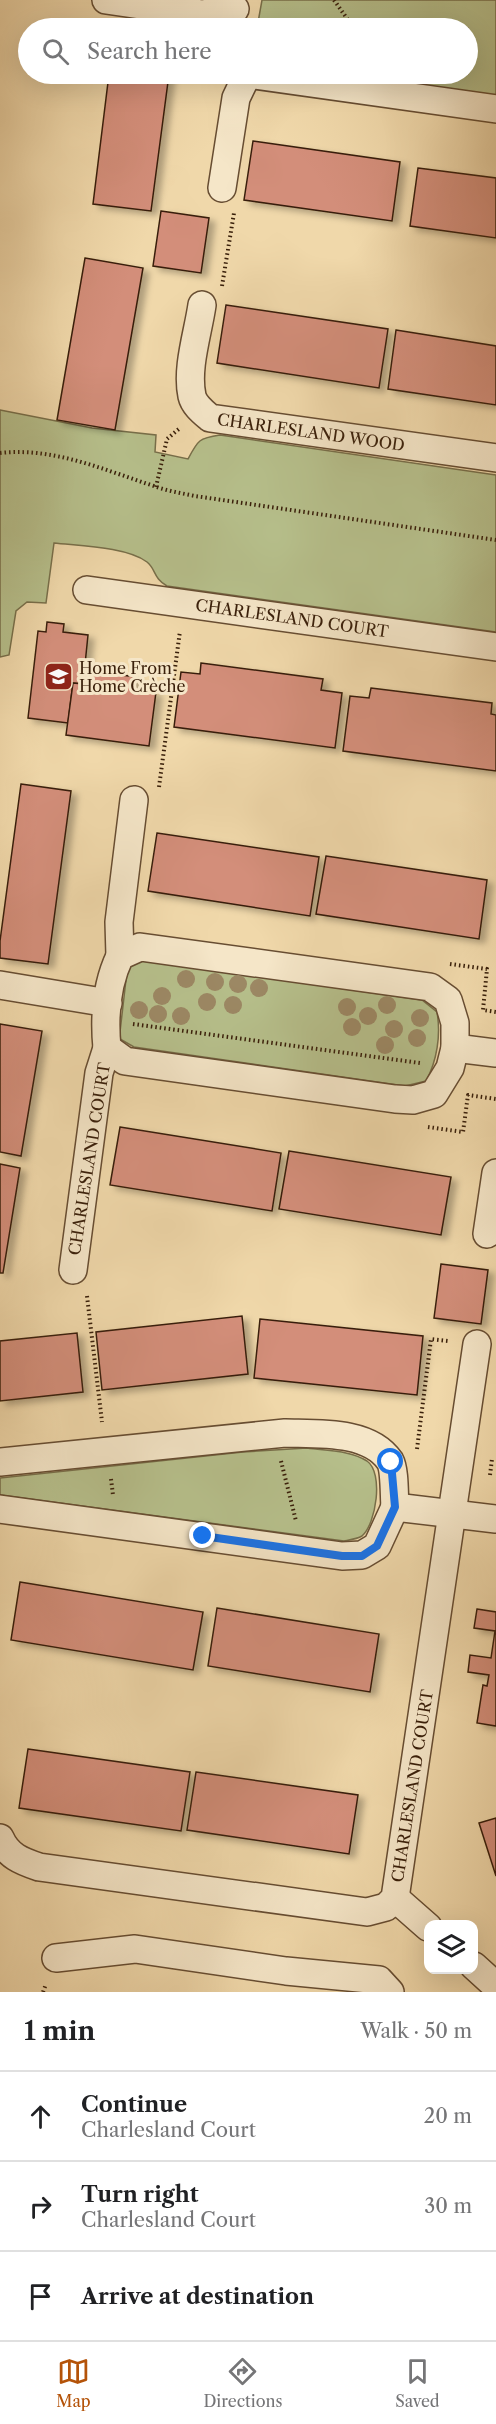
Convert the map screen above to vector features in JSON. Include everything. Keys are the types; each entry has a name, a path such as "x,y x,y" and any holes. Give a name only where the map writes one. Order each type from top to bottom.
{"street":[{"path":"106,0 202,14 237,12"},
{"path":"222,188 236,98 242,84"},
{"path":"316,84 496,110"},
{"name":"CHARLESLAND WOOD","path":"202,305 191,370 192,398 210,418 496,458"},
{"name":"CHARLESLAND COURT","path":"87,590 496,647"},
{"name":"CHARLESLAND COURT","path":"73,1270 99,1073 107,1048 106,1033 111,974 120,956 119,922 134,800"},
{"path":"120,956 140,947 409,982 430,987 448,1000 455,1023 453,1058 496,1053"},
{"path":"0,985 108,1003"},
{"name":"CHARLESLAND COURT","path":"107,1048 124,1061 413,1100 434,1094 453,1058"},
{"path":"487,1234 496,1173"},
{"name":"CHARLESLAND COURT","path":"2,1848 19,1860 39,1868 367,1912 386,1907 395,1899 477,1344"},
{"path":"0,1462 285,1433 353,1438 376,1447 391,1462 395,1507 377,1546 362,1556 342,1556 0,1509"},
{"path":"395,1507 496,1519"},
{"path":"395,1899 424,1923"},
{"path":"56,1958 135,1949 286,1971 379,1980 390,1992"},
{"path":"478,1970 496,1986"}],"path":[{"path":"334,0 347,18"},
{"path":"202,305 222,286 235,207 222,188"},
{"path":"156,487 167,440 201,410"},
{"path":"0,453 20,451 48,454 95,465 156,487 195,496 496,540"},
{"path":"129,1024 453,1058"},
{"path":"416,1455 432,1339 477,1344"},
{"path":"278,1450 297,1525"},
{"path":"111,1478 113,1500"}],"green space":[{"path":"262,0 496,0 496,98 403,84 478,84 478,18 259,18"},
{"path":"0,410 92,428 156,435 155,452 188,459 200,441 220,435 496,475 496,632 167,586 159,580 147,562 128,553 54,543 46,603 27,602 16,611 9,655 0,657"},
{"path":"135,961 149,961 422,1000 437,1012 438,1039 433,1065 426,1081 405,1086 134,1047 120,1039 120,1032 127,971"},
{"path":"307,1448 360,1457 372,1467 377,1487 376,1498 371,1521 362,1536 344,1541 0,1495 0,1478 243,1452"}],"building":[{"path":"108,84 168,84 151,211 93,204"},
{"path":"253,141 400,162 392,221 244,200"},
{"path":"418,168 496,178 496,238 410,226"},
{"path":"161,211 209,218 201,273 153,266"},
{"path":"85,258 143,268 115,430 57,420"},
{"path":"226,305 388,329 379,388 217,363"},
{"path":"396,330 496,346 496,405 388,389"},
{"name":"Home From Home Crèche","path":"47,622 64,624 63,632 88,635 83,684 73,683 68,723 28,718 38,631 46,632"},
{"path":"201,663 323,679 321,690 342,693 335,748 174,727 181,672 200,674"},
{"path":"85,670 136,677 134,690 156,692 149,746 66,735 73,683 83,684"},
{"path":"371,688 492,703 491,714 496,715 496,771 343,751 350,696 369,698"},
{"path":"21,784 71,791 48,964 0,958 0,941"},
{"path":"157,833 319,857 310,916 148,891"},
{"path":"326,856 487,880 479,939 316,914"},
{"path":"0,1024 42,1031 21,1156 0,1152"},
{"path":"120,1127 281,1153 272,1211 110,1185"},
{"path":"289,1151 451,1177 441,1235 279,1209"},
{"path":"0,1164 20,1168 3,1273 0,1273"},
{"path":"441,1264 488,1270 481,1324 434,1318"},
{"path":"242,1316 248,1374 102,1390 96,1332"},
{"path":"260,1319 423,1336 417,1395 254,1378"},
{"path":"77,1333 83,1392 0,1401 0,1341"},
{"path":"20,1582 203,1612 193,1670 11,1640"},
{"path":"217,1608 379,1634 370,1692 208,1666"},
{"path":"477,1609 496,1612 496,1726 477,1723 483,1685 487,1686 489,1675 468,1672 470,1655 491,1658 495,1631 474,1628"},
{"path":"28,1749 190,1772 181,1831 19,1808"},
{"path":"196,1772 358,1795 349,1854 187,1830"},
{"path":"496,1818 496,1876 479,1823"}],"place":[{"name":"Home From Home Crèche","path":"58,677"}],"route":[{"path":"203,1536 342,1556 362,1556 377,1546 395,1507 391,1462"}]}
